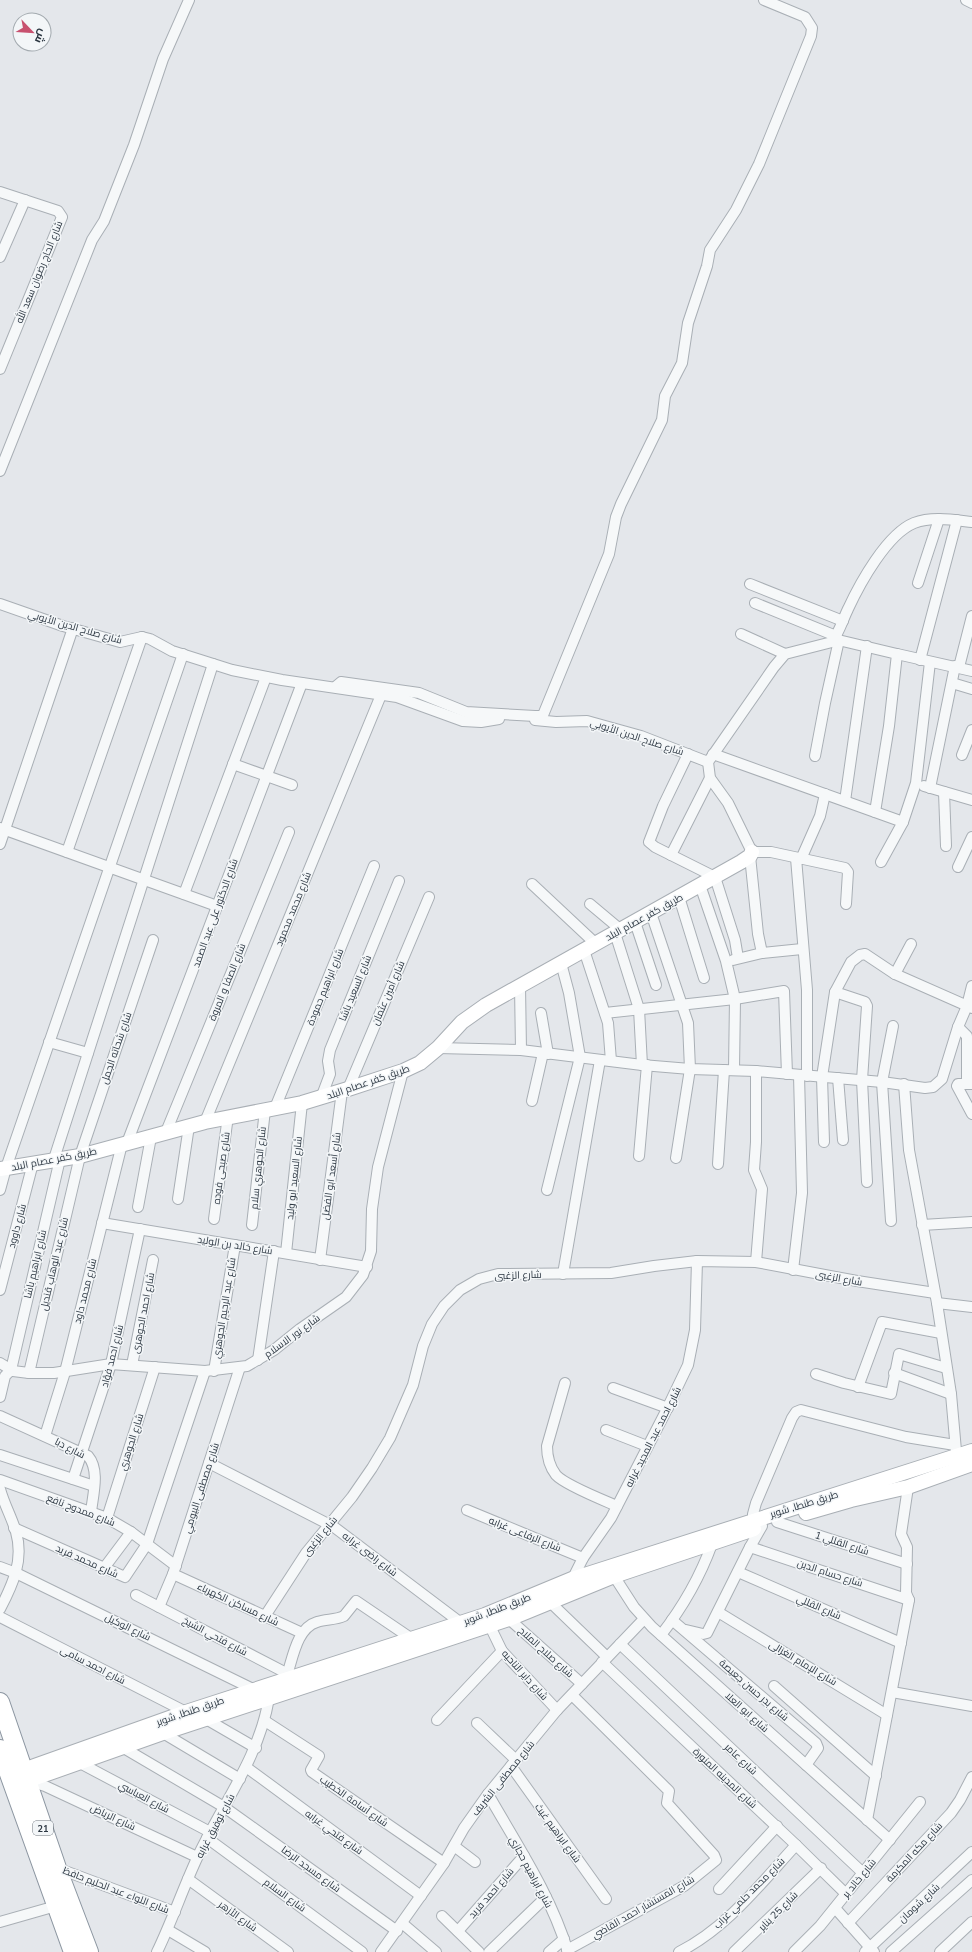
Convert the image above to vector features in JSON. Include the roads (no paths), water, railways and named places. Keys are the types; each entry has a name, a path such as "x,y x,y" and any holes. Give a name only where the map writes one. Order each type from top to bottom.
{"highway":[{"name":"21","path":"0,1702 57,1868 89,1952"},
{"name":"21","path":"0,1749 73,1952"}],"street":[{"path":"0,471 92,240 104,221 164,59 189,0"},
{"path":"541,720 609,554 616,517 621,504 662,420 664,396 682,363 688,323 707,266 710,250 736,210 759,164 811,36 812,28 805,17 764,0"},
{"path":"966,0 972,3"},
{"name":"شارع الحاج رضوان سعد الله","path":"0,192 58,211 62,217 0,369"},
{"path":"0,257 25,200"},
{"path":"918,583 939,519"},
{"path":"815,756 836,638 856,593 877,560 895,535 915,522 939,519 972,522"},
{"path":"920,660 957,520"},
{"path":"750,584 843,620"},
{"path":"755,603 836,638 920,660 972,671"},
{"name":"شارع صلاح الدين الأيوبي","path":"0,604 120,642 142,637 182,654 213,664 266,677 335,687 406,700 463,721 472,722 496,719 541,720 556,722 587,721 641,736 688,754 710,758 825,794 903,822"},
{"path":"930,788 952,683 972,616"},
{"path":"0,844 2,829 73,628"},
{"path":"741,634 785,654"},
{"path":"67,852 142,637"},
{"path":"671,855 710,778 710,758 774,667 785,654 810,646 828,644 836,638"},
{"path":"845,801 868,646"},
{"path":"0,1190 3,1168 49,1042 182,654"},
{"path":"875,812 897,654"},
{"path":"881,862 903,822 916,783 930,662"},
{"name":"شارع ابراهيم باشا","path":"0,1397 57,1159 88,1053 213,664"},
{"path":"184,894 266,677"},
{"name":"شارع صلاح الدين الأيوبي","path":"335,687 338,682 341,682 410,690 466,712 539,716 541,720"},
{"name":"شارع الدكتور على عبد الصمد","path":"125,1144 218,906 302,683"},
{"path":"952,683 972,689"},
{"name":"شارع محمد محمود","path":"205,1122 381,695"},
{"path":"962,755 972,730"},
{"path":"688,754 649,839 650,844 715,877 735,940 738,958"},
{"path":"233,764 292,785"},
{"path":"710,778 728,803 751,854 758,934 762,953"},
{"path":"916,783 972,800"},
{"path":"944,792 946,846"},
{"path":"793,1270 802,1193 803,1075 807,990 802,949 798,859 820,816 825,794"},
{"path":"2,829 218,906"},
{"name":"شارع الصفا و المروة","path":"166,1132 288,832"},
{"path":"958,867 972,837"},
{"path":"751,854 771,852 798,859 842,867 848,870 846,904"},
{"name":"طريق كفر عصام البلد","path":"3,1168 80,1156 228,1116 302,1103 403,1070 420,1062 438,1048 457,1027 474,1012 679,898 751,854"},
{"name":"شارع ابراهيم حمودة","path":"270,1109 374,866"},
{"name":"شارع السعيد باشا","path":"321,1098 330,1074 328,1061 330,1050 399,881"},
{"path":"532,884 590,947 608,1023 605,1061 563,1274"},
{"path":"700,885 726,961 735,999 729,1070 718,1164"},
{"name":"شارع أمين عثمان","path":"345,1090 429,897"},
{"path":"679,898 704,978"},
{"path":"590,904 618,931 639,1009 645,1065 639,1156"},
{"path":"651,913 676,991 683,1005 688,1022 690,1069 676,1158"},
{"path":"635,922 656,985"},
{"name":"شارع شحاته الجمل","path":"80,1156 153,940"},
{"path":"895,974 911,944"},
{"path":"726,961 762,953 802,949"},
{"path":"824,1142 822,1077 835,992 851,962 860,955 865,954 872,957 895,974 970,1007"},
{"path":"547,1190 580,1057 569,994 561,963"},
{"path":"520,986 521,1050"},
{"path":"438,1048 521,1050 645,1065 690,1069 756,1071 904,1084 925,1088 933,1087 942,1080 958,1027 970,1007 972,986"},
{"path":"605,1013 735,999 784,991 787,1074"},
{"path":"835,992 867,1003 862,1080 867,1182"},
{"path":"532,1101 545,1054 541,1013"},
{"path":"891,1221 882,1082 893,1026"},
{"path":"958,1027 967,1036 969,1084 958,1084 958,1086 971,1111"},
{"path":"49,1042 88,1053"},
{"name":"شارع نور الاسلام","path":"0,1363 5,1374 65,1372 111,1364 209,1371 240,1367 258,1360 274,1350 300,1329 346,1297 356,1286 367,1267 371,1251 372,1209 378,1167 403,1070"},
{"path":"756,1071 756,1142 754,1170 762,1189 756,1262"},
{"path":"838,1078 843,1140"},
{"path":"683,1629 705,1634 718,1612 750,1547 756,1525 754,1508 792,1418 796,1412 801,1410 906,1437 956,1457 950,1394 937,1304 909,1150 904,1084"},
{"name":"شارع أسعد ابو الفضل","path":"320,1260 345,1090"},
{"name":"شارع السعيد ابو وليد","path":"286,1253 302,1103"},
{"name":"شارع الجوهري سلام","path":"252,1225 270,1109"},
{"name":"شارع صبحى فوده","path":"214,1219 228,1116"},
{"path":"178,1199 189,1126"},
{"path":"138,1207 151,1137"},
{"name":"شارع محمد داود","path":"45,1436 65,1372 102,1223 125,1144"},
{"name":"شارع عبد الوهاب قنديل","path":"29,1373 80,1156"},
{"name":"شارع داوود","path":"0,1290 33,1163"},
{"path":"922,1225 972,1222"},
{"name":"شارع خالد بن الوليد","path":"102,1223 367,1267"},
{"name":"شارع احمد فؤاد","path":"73,1479 111,1364 140,1229"},
{"name":"شارع عبد الرحيم الجوهري","path":"147,1544 209,1371 235,1245"},
{"path":"258,1360 274,1252"},
{"name":"شارع احمد الجوهرى","path":"132,1365 153,1260"},
{"name":"شارع الزغبى","path":"265,1616 306,1553 372,1468 390,1438 413,1385 423,1346 444,1306 460,1290 479,1279 498,1274 611,1273 697,1261 756,1262 793,1270 935,1293"},
{"name":"شارع احمد عبد المجيد غرابه","path":"556,1600 572,1579 583,1558 617,1506 668,1408 688,1365 692,1351 694,1330 697,1261"},
{"path":"937,1304 972,1307"},
{"path":"858,1386 882,1322 941,1333"},
{"path":"816,1374 891,1394 899,1354 946,1368"},
{"name":"شارع الجوهري","path":"107,1518 155,1367"},
{"name":"شارع مصطفى البيومي","path":"159,1607 175,1570 240,1367"},
{"path":"894,1374 950,1394"},
{"path":"565,1383 547,1446 547,1456 550,1466 562,1480 617,1506"},
{"path":"613,1388 668,1408"},
{"name":"شارع دبا","path":"0,1416 83,1452 91,1460 95,1472 91,1512"},
{"path":"606,1430 647,1446"},
{"name":"طريق طنطا, شوبر","path":"25,1776 186,1712 487,1620 572,1579 756,1525 972,1451"},
{"path":"0,1455 94,1486"},
{"name":"طريق طنطا, شوبر","path":"956,1457 972,1464"},
{"name":"طريق طنطا, شوبر","path":"25,1776 78,1762 163,1732 269,1698 288,1681 461,1623 509,1619 614,1576 712,1544 756,1525 777,1522 851,1500 908,1487 956,1457"},
{"name":"شارع راضى غرابه","path":"209,1462 330,1524 461,1623"},
{"name":"شارع ممدوح نافع","path":"0,1480 107,1518 131,1532 147,1544 175,1570"},
{"path":"868,1820 909,1600 906,1593 907,1547 901,1534 908,1487"},
{"path":"0,1489 14,1528 18,1547 16,1573 0,1608"},
{"name":"شارع الرفاعى غرابه","path":"467,1510 583,1558"},
{"name":"شارع القللي 1","path":"777,1522 907,1564"},
{"name":"شارع محمد فريد","path":"14,1528 125,1577 147,1544"},
{"path":"104,1568 131,1532"},
{"path":"661,1635 700,1574 712,1544"},
{"name":"شارع حسام الدين","path":"750,1547 909,1600"},
{"name":"شارع الوكيل","path":"0,1567 16,1573 255,1690"},
{"name":"شارع مساكن الكهرباء","path":"175,1570 265,1616 302,1633"},
{"name":"شارع القللي","path":"738,1572 901,1643"},
{"name":"شارع ابو العلا","path":"614,1576 644,1619 890,1840"},
{"name":"شارع فتحي الشيخ","path":"136,1595 288,1681"},
{"name":"شارع المدينه المنورة","path":"556,1600 605,1660 821,1868 846,1894"},
{"path":"288,1681 302,1633 306,1628 316,1622 344,1616 356,1601 412,1639"},
{"name":"شارع الإمام الغزالى","path":"718,1612 887,1715"},
{"name":"شارع احمد سامى","path":"0,1617 186,1712"},
{"name":"شارع صلاح الملاح","path":"509,1619 582,1684"},
{"name":"شارع مصطفى الشريف","path":"381,1952 422,1896 444,1863 472,1815 488,1794 558,1710 644,1619"},
{"name":"شارع داير الناحيه","path":"487,1620 502,1651 558,1710"},
{"name":"شارع بدر حسن جعيصة","path":"672,1620 816,1743 818,1748 806,1765"},
{"name":"شارع عامر","path":"620,1644 863,1873"},
{"path":"438,1720 502,1651"},
{"path":"774,1686 876,1776"},
{"path":"892,1692 972,1706"},
{"name":"شارع المستشار احمد القاضي","path":"568,1951 684,1886 712,1866 716,1860 714,1855 667,1803 669,1791 572,1696"},
{"name":"شارع توفيق غرابه","path":"157,1952 168,1930 197,1857 256,1748 265,1722 269,1698"},
{"path":"206,1719 256,1748"},
{"name":"شارع أسامة الخطيب","path":"265,1722 319,1756 312,1772 444,1863"},
{"name":"شارع ابراهيم غيث","path":"477,1724 513,1763 606,1899"},
{"path":"163,1732 240,1779"},
{"name":"شارع مسجد الرضا","path":"122,1747 224,1807 436,1952"},
{"name":"شارع العباسي","path":"78,1762 209,1835"},
{"name":"شارع فتحي غرابه","path":"246,1767 422,1896"},
{"name":"شارع الرياض","path":"25,1776 197,1857"},
{"name":"شارع مكه المكرمة","path":"848,1923 951,1812 960,1800 972,1777"},
{"name":"شارع ابراهيم حجازي","path":"488,1794 546,1897 568,1951"},
{"name":"شارع خالد بر","path":"794,1952 835,1908 920,1802"},
{"path":"719,1889 777,1826"},
{"name":"شارع السلام","path":"209,1835 362,1952"},
{"name":"شارع محمد حلمي غراب","path":"680,1952 719,1926 796,1845"},
{"path":"454,1846 475,1862"},
{"name":"شارع شومان","path":"869,1951 972,1852"},
{"name":"شارع احمد فريد","path":"458,1931 524,1856"},
{"name":"شارع اللواء عبد الحليم حافظ","path":"57,1868 175,1912"},
{"name":"شارع 25 يناير","path":"734,1952 821,1868"},
{"name":"شارع الأزهر","path":"188,1879 288,1952"},
{"path":"891,1952 972,1880"},
{"path":"489,1952 546,1897"},
{"path":"0,1922 56,1906"},
{"path":"835,1908 869,1951"},
{"path":"442,1916 479,1952"},
{"path":"940,1952 972,1922"},
{"path":"168,1930 205,1952"},
{"path":"549,1952 564,1939"}]}
